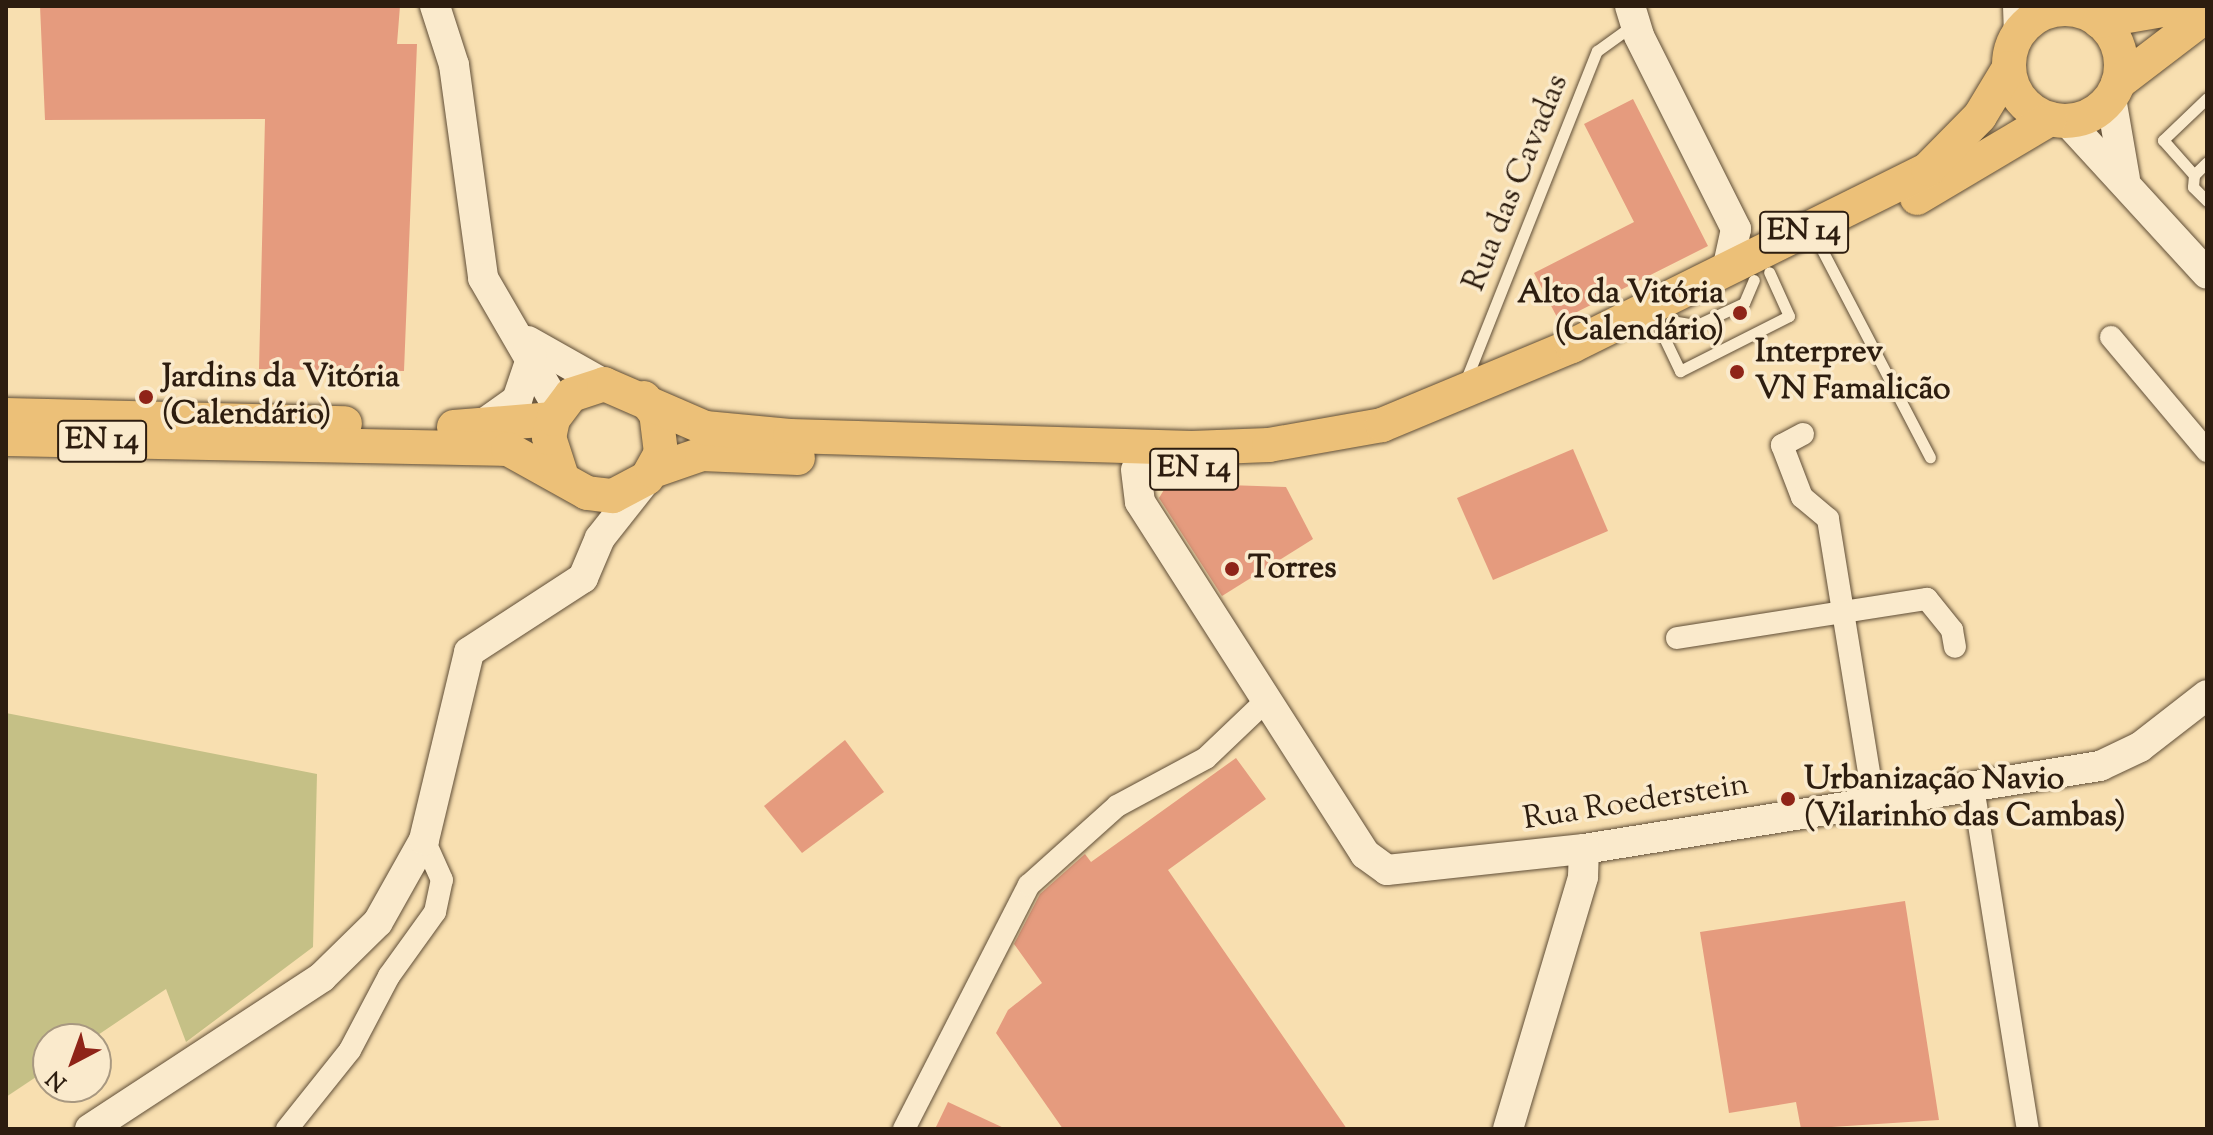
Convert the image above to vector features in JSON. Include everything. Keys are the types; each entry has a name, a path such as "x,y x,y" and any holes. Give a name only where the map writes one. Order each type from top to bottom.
{"main road":[{"name":"EN 14","path":"6,439 508,449 568,480 613,496 650,475 702,454 1136,470 1268,466 1388,445 1445,427 1665,324 1928,169 1980,116 2009,68 2018,20 2047,12 2086,13 2186,6"},
{"path":"2086,13 2118,49 2114,90"},
{"name":"EN 14","path":"6,415 130,408 479,427 556,414 579,391 604,384 644,398 705,428 790,436 1178,448 1332,436 1561,351 1756,268 1821,248 2114,90 2207,15"},
{"path":"2009,68 2021,100 2058,120"},
{"path":"644,398 662,433 650,475"},
{"path":"556,414 549,438 568,480"}],"street":[{"path":"435,6 454,65 483,278 528,347 556,414"},
{"path":"1633,15 1756,268"},
{"path":"2114,90 2125,179"},
{"path":"2058,120 2125,179 2207,274"},
{"path":"1736,229 1756,268"},
{"path":"2111,337 2207,451"},
{"path":"528,347 604,384"},
{"path":"479,427 517,400 528,347"},
{"path":"1803,434 1782,445 1802,497 1828,519 1849,616 1874,803"},
{"path":"904,1129 1029,885 1117,806 1185,775 1267,700 1140,502 1136,470"},
{"path":"90,1129 338,964 400,890 424,840 469,652 583,578 600,538 650,475"},
{"path":"568,480 600,538"},
{"path":"1677,638 1849,616 1927,599 1952,630 1955,647"},
{"name":"Rua Roederstein","path":"1267,700 1365,854 1387,870 1584,849 2100,766 2140,747 2207,695"},
{"path":"1973,787 2028,1129"},
{"path":"287,1129 350,1050 389,976 435,912 442,880 424,840"},
{"path":"1508,1129 1583,877 1584,849"}],"lane":[{"name":"Rua das Cavadas","path":"1469,385 1597,51 1633,15"},
{"path":"2194,175 2163,140 2207,98"},
{"path":"2207,162 2194,175 2193,187 2207,201"},
{"path":"1821,248 1930,457"},
{"path":"1665,324 1680,371 1789,316 1756,268"}],"shaded area":[{"path":"6,713 317,774 313,947 186,1042 166,989 112,1025 112,1023 32,1023 32,1080 6,1097"}],"building":[{"path":"40,6 400,6 397,44 417,44 404,371 259,369 265,119 45,120"},
{"path":"1633,99 1708,246 1559,321 1534,273 1634,222 1584,124"},
{"path":"1573,449 1608,531 1493,580 1457,498"},
{"name":"Torres","path":"1168,483 1286,487 1313,539 1222,596 1159,498"},
{"path":"845,740 884,792 802,853 764,806"},
{"path":"1236,758 1266,799 1168,870 1347,1129 1063,1129 996,1033 1008,1010 1042,983 1014,944 1040,894 1085,854 1091,862"},
{"path":"1905,901 1939,1120 1801,1129 1796,1102 1729,1113 1700,932"},
{"path":"948,1102 1006,1129 935,1129"}],"place":[{"name":"Alto da Vitória (Calendário)","path":"1740,313"},
{"name":"Interprev VN Famalicão","path":"1737,372"},
{"name":"Jardins da Vitória (Calendário)","path":"146,397"},
{"name":"Torres","path":"1232,569"},
{"name":"Urbanização Navio (Vilarinho das Cambas)","path":"1788,799"}]}
